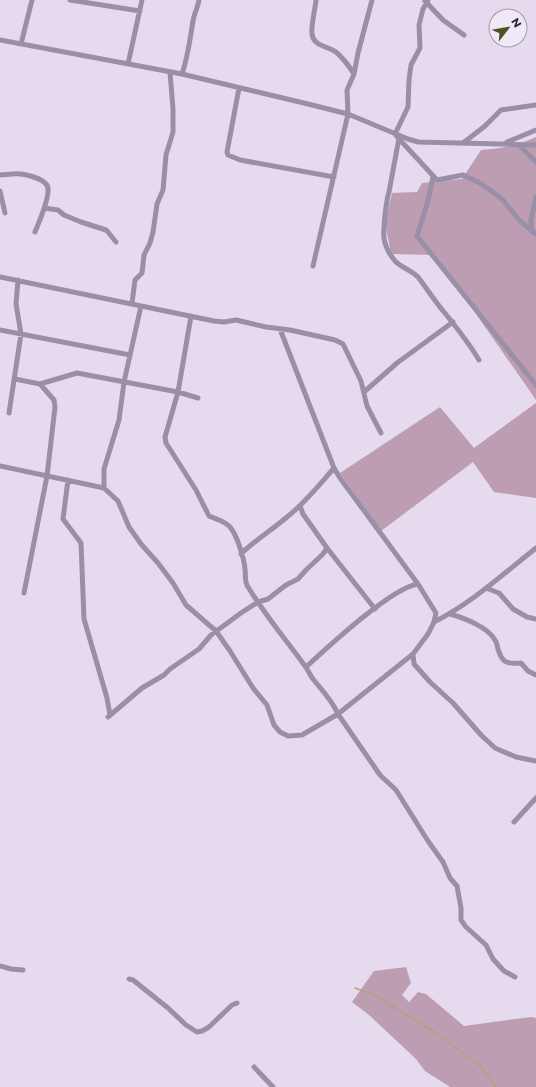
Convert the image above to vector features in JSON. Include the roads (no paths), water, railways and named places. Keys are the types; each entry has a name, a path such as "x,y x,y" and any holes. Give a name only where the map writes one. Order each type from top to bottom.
{"street":[{"path":"21,44 32,0"},
{"path":"70,0 140,11"},
{"path":"128,64 142,0"},
{"path":"182,74 186,64 193,19 199,0"},
{"path":"316,0 312,29 312,35 315,41 320,45 335,51 354,74"},
{"path":"312,266 348,114 347,90 354,74 372,0"},
{"path":"464,35 444,20 426,1 419,25 420,48 412,65 408,80 408,108 397,136 389,192 386,200 384,238 387,248 395,261 403,268 414,272 444,313 453,322 479,360"},
{"path":"0,40 182,74 308,104 348,114 397,136 418,142 505,143 536,145"},
{"path":"132,303 135,280 142,273 144,255 150,243 153,232 157,204 163,190 166,155 173,132 170,72"},
{"path":"239,88 227,152 228,155 240,160 334,177"},
{"path":"463,143 485,126 501,110 536,105"},
{"path":"505,143 536,130"},
{"path":"397,136 421,161 433,177 438,180 463,176 480,183 502,199 519,220 534,233"},
{"path":"519,145 536,162"},
{"path":"0,175 24,175 34,177 44,182 48,189 44,208 35,232"},
{"path":"433,177 428,201 417,236 536,385"},
{"path":"0,191 4,213"},
{"path":"534,233 531,220 536,197"},
{"path":"44,208 58,210 64,215 106,230 116,242"},
{"path":"0,277 214,321 224,322 236,320 335,340 343,344 353,361 364,392 367,406 381,433"},
{"path":"9,414 21,334 16,304 18,280"},
{"path":"104,488 104,469 119,420 124,382 141,306"},
{"path":"191,316 178,392 165,437 166,444 196,490 209,516 230,526 242,554 246,570 246,582 279,634 334,705 338,714 380,775 396,790 428,841 444,862 450,878 457,886 461,908 461,920 466,927 486,945 493,959 504,971 515,977"},
{"path":"364,392 397,363 453,322"},
{"path":"0,466 104,488 118,501 129,527 141,544 174,583 186,605 216,631 253,688 267,705 274,725 280,732 288,736 302,735 338,714 413,654 428,634 434,622 436,613 418,584 352,497 334,468 280,329"},
{"path":"0,330 130,355"},
{"path":"15,379 40,384 77,373 178,392 198,398"},
{"path":"24,593 47,476 55,407 54,400 40,384"},
{"path":"242,554 253,542 300,506 334,468"},
{"path":"68,480 63,519 81,543 84,619 107,698 109,716 142,688 164,675 170,669 199,649 216,631 258,602 268,599 298,579 327,548"},
{"path":"300,506 303,514 327,548 375,609"},
{"path":"434,622 450,614 486,588 536,548"},
{"path":"306,667 375,609 411,585 418,584"},
{"path":"486,588 499,593 513,609 527,617 536,619"},
{"path":"450,614 466,618 478,625 495,640 500,656 504,661 510,664 521,663 528,671 536,675"},
{"path":"413,654 414,664 495,748 516,757 536,761"},
{"path":"514,822 536,798"},
{"path":"0,966 23,970"},
{"path":"129,979 133,980 168,1008 186,1026 197,1032 209,1027 232,1005 237,1003"},
{"path":"254,1067 273,1087"}],"waterway":[{"path":"355,988 376,996 435,1032 481,1067 496,1087"}]}
